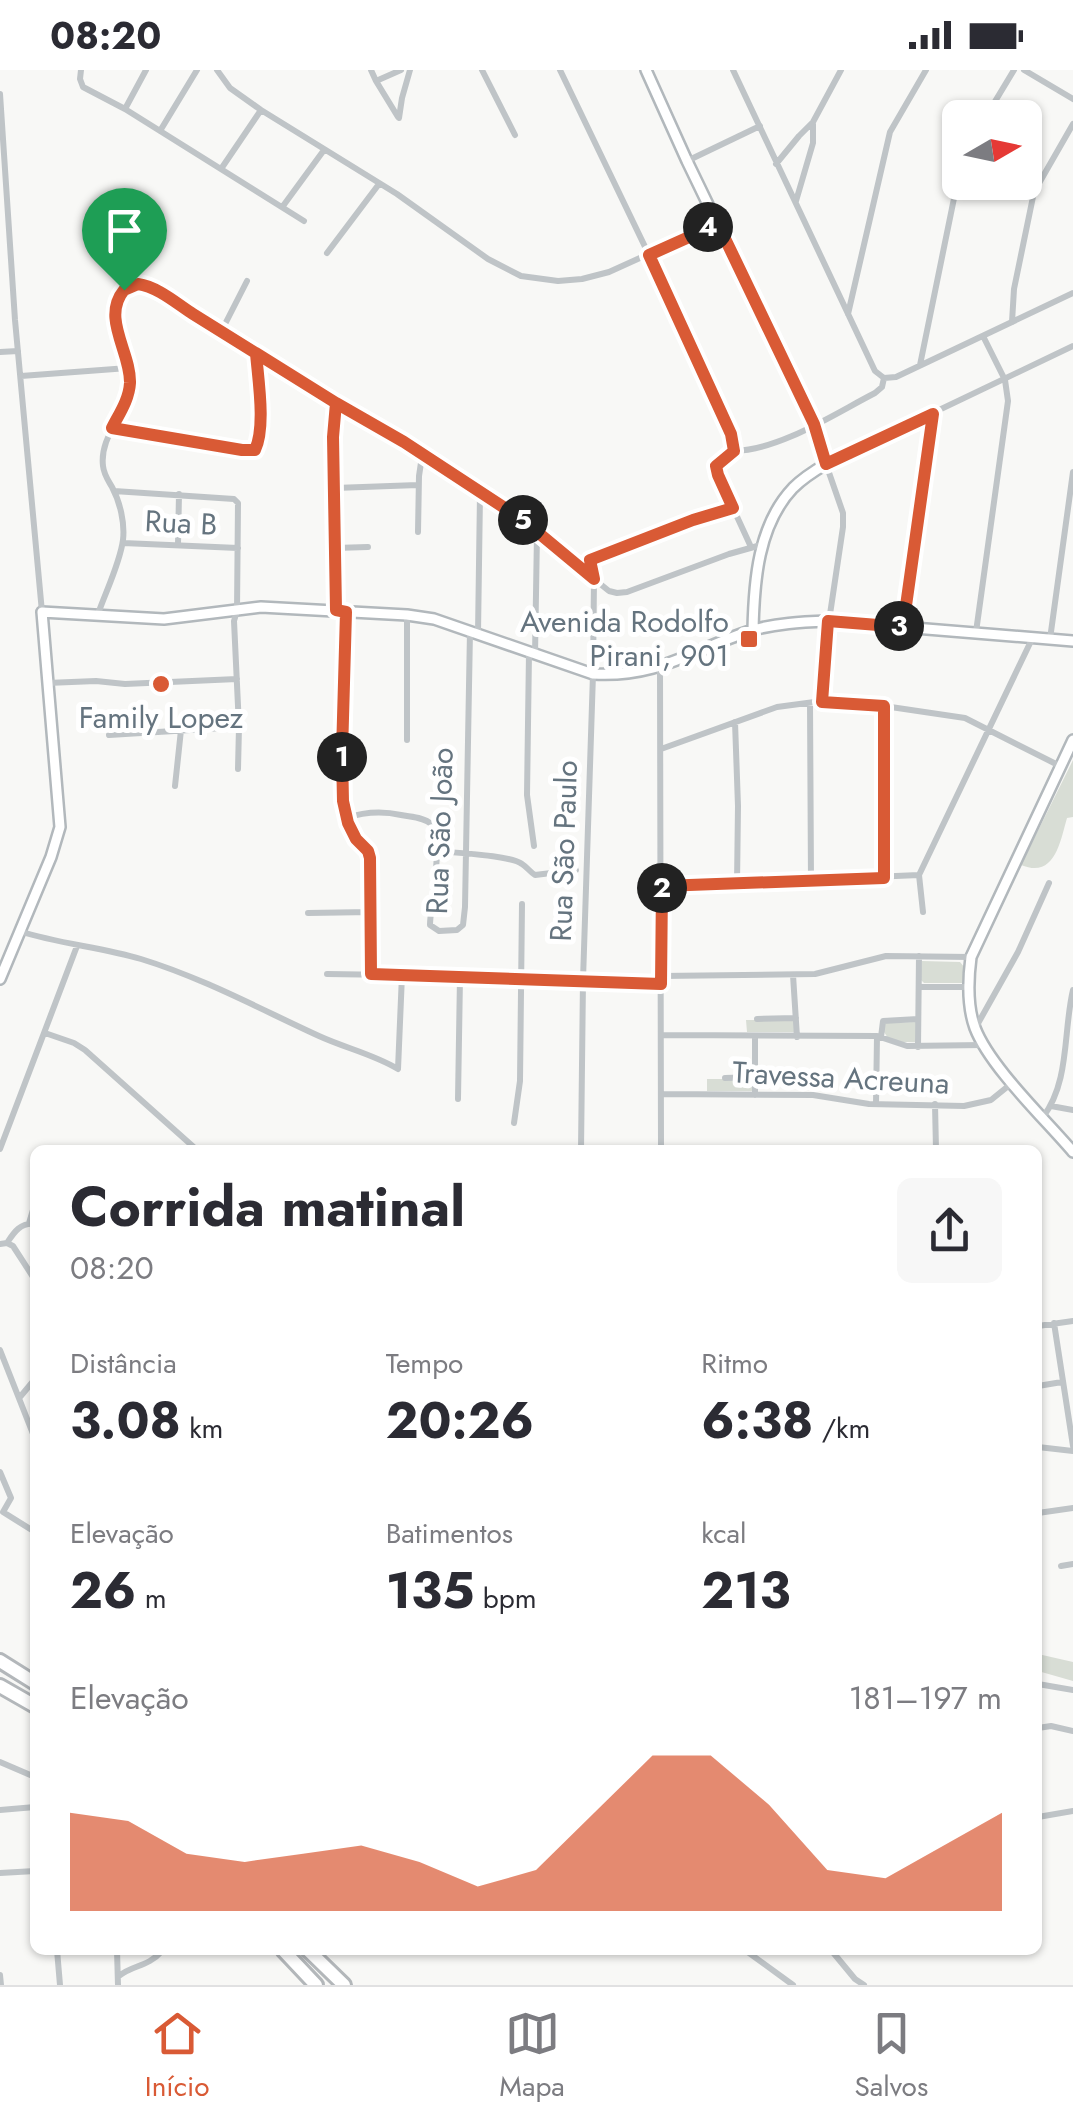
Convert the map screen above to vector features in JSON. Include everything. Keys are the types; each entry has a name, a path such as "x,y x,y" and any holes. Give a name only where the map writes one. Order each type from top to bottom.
{"highway":[{"path":"0,1661 30,1680"},
{"path":"0,1690 29,1702"},
{"path":"288,1955 316,1985"},
{"path":"313,1955 344,1985"}],"main road":[{"path":"646,70 814,424 826,464 784,498 756,546 753,630"},
{"path":"0,979 60,826 42,612 164,619 261,607 406,615 434,619 592,674 618,676 660,667 753,630 828,621 1073,641"},
{"path":"1073,740 971,957 969,988 975,1028 984,1044 1012,1084 1073,1152"}],"street":[{"path":"81,70 83,87 304,221"},
{"path":"125,110 146,70"},
{"path":"160,131 198,70"},
{"path":"217,70 230,88 261,110 379,184 488,260 522,276 538,280 582,279 608,272 718,224"},
{"path":"371,70 399,118 410,70"},
{"path":"376,81 402,70"},
{"path":"482,70 515,136"},
{"path":"560,70 731,434 734,451"},
{"path":"746,70 735,74 875,371 884,378 896,377 1073,293"},
{"path":"776,164 813,122 841,70"},
{"path":"848,314 890,132 926,70"},
{"path":"996,100 1014,70"},
{"path":"1024,70 1073,99"},
{"path":"0,94 42,612"},
{"path":"221,170 261,110"},
{"path":"796,201 814,143 813,122"},
{"path":"1012,322 1014,289 1034,192 1073,124"},
{"path":"688,162 760,126"},
{"path":"283,206 324,150"},
{"path":"4,156 13,156"},
{"path":"327,253 379,184"},
{"path":"920,365 954,200"},
{"path":"222,332 246,282"},
{"path":"98,614 123,542 114,491 102,464 104,442 130,389 114,308 116,299 131,286 144,285 156,290 404,442 536,532 612,593 627,592 756,546 733,508 716,466 734,451 777,441 875,393 884,378"},
{"path":"976,634 1008,401 1005,380 983,336"},
{"path":"822,702 828,621 843,527 843,513 826,464 1073,346"},
{"path":"0,352 18,352"},
{"path":"112,428 255,450 260,414 256,353"},
{"path":"21,376 128,368"},
{"path":"336,403 334,488 341,611 342,763 346,818 369,855 371,974"},
{"path":"903,627 933,414"},
{"path":"418,532 422,456"},
{"path":"1050,640 1073,474"},
{"path":"334,488 418,485"},
{"path":"114,491 234,499 239,506 234,621 238,769"},
{"name":"Rua São João","path":"346,818 390,812 430,822 437,851 430,925 439,932 458,930 463,925 480,492"},
{"path":"178,494 178,544"},
{"name":"Rua São Paulo","path":"581,1145 594,579 590,560 733,508"},
{"path":"534,846 528,805 536,532"},
{"name":"Rua B","path":"123,542 238,548"},
{"path":"335,548 368,547"},
{"path":"406,615 408,740"},
{"path":"923,912 919,875 1032,639"},
{"path":"660,667 661,1145"},
{"path":"47,683 237,679"},
{"path":"810,702 812,880"},
{"path":"662,748 777,707 822,702 965,718 1060,766"},
{"path":"884,706 884,878"},
{"path":"735,722 737,884"},
{"path":"110,735 239,727"},
{"path":"174,786 181,730"},
{"path":"437,851 506,859 522,864 535,875 576,870"},
{"path":"662,886 919,875"},
{"path":"975,1028 1018,952 1049,883"},
{"path":"514,1122 520,1081 522,904"},
{"path":"308,912 371,912"},
{"path":"20,931 181,972 398,1068 402,975"},
{"path":"0,1149 77,946"},
{"path":"918,1047 919,956"},
{"path":"328,974 661,980 828,972 875,958 971,957"},
{"path":"793,975 796,1037"},
{"path":"458,1100 460,977"},
{"path":"919,987 969,988"},
{"path":"1043,1117 1051,1106 1070,1046 1069,1007 1073,990"},
{"path":"758,1019 796,1018"},
{"path":"876,1104 879,1036 884,1020 918,1019"},
{"path":"45,1033 74,1042 192,1145"},
{"path":"662,1035 879,1036 896,1044 918,1047 984,1044"},
{"path":"754,1095 755,1037"},
{"path":"725,1078 755,1077"},
{"name":"Travessa Acreuna","path":"662,1094 813,1095 876,1104 983,1104 1012,1084"},
{"path":"935,1104 936,1145"},
{"path":"1051,1106 1073,1110"},
{"path":"0,1122 10,1124"},
{"path":"30,1224 18,1228 4,1243 13,1246 30,1272"},
{"path":"1042,1325 1073,1321"},
{"path":"1042,1447 1073,1449 1054,1323"},
{"path":"0,1350 30,1425"},
{"path":"1042,1385 1062,1382"},
{"path":"20,1396 30,1385"},
{"path":"0,1472 11,1498 4,1512 30,1529"},
{"path":"1042,1512 1073,1508"},
{"path":"1061,1566 1073,1564"},
{"path":"1042,1685 1073,1690"},
{"path":"1042,1727 1073,1731"},
{"path":"0,1762 30,1775"},
{"path":"0,1810 30,1807"},
{"path":"1042,1816 1073,1810"},
{"path":"0,1873 30,1871"},
{"path":"57,1955 60,1985"},
{"path":"117,1955 119,1981"},
{"path":"119,1981 123,1972 150,1963 158,1955"},
{"path":"753,1955 793,1985"},
{"path":"834,1955 864,1985"},
{"path":"0,1975 1,1985"}],"shaded area":[{"path":"1073,760 1073,817 1067,818 1054,856 1042,867 1021,865"},
{"path":"922,961 960,962 965,968 962,983 924,983 920,979"},
{"path":"746,1020 794,1020 794,1032 747,1032"},
{"path":"916,1022 917,1042 888,1038 884,1032 884,1023"},
{"path":"707,1079 755,1079 755,1091 707,1091"},
{"path":"1042,1655 1073,1662 1073,1681 1042,1672"}],"place":[{"name":"Avenida Rodolfo Pirani, 901","path":"749,639"},
{"name":"Family Lopez","path":"161,684"}],"route":[{"path":"124,290 114,308 130,389 112,428 255,450 260,414 256,353 336,403 376,428 404,442 523,520 594,579 590,560 733,508 716,466 734,451 731,434 649,255 718,224 814,424 826,464 933,414 903,627 828,621 822,702 884,706 884,878 662,886 661,984 371,974 370,858 348,823 342,786 346,612 336,610 336,403 156,290 138,284 124,290"}]}
